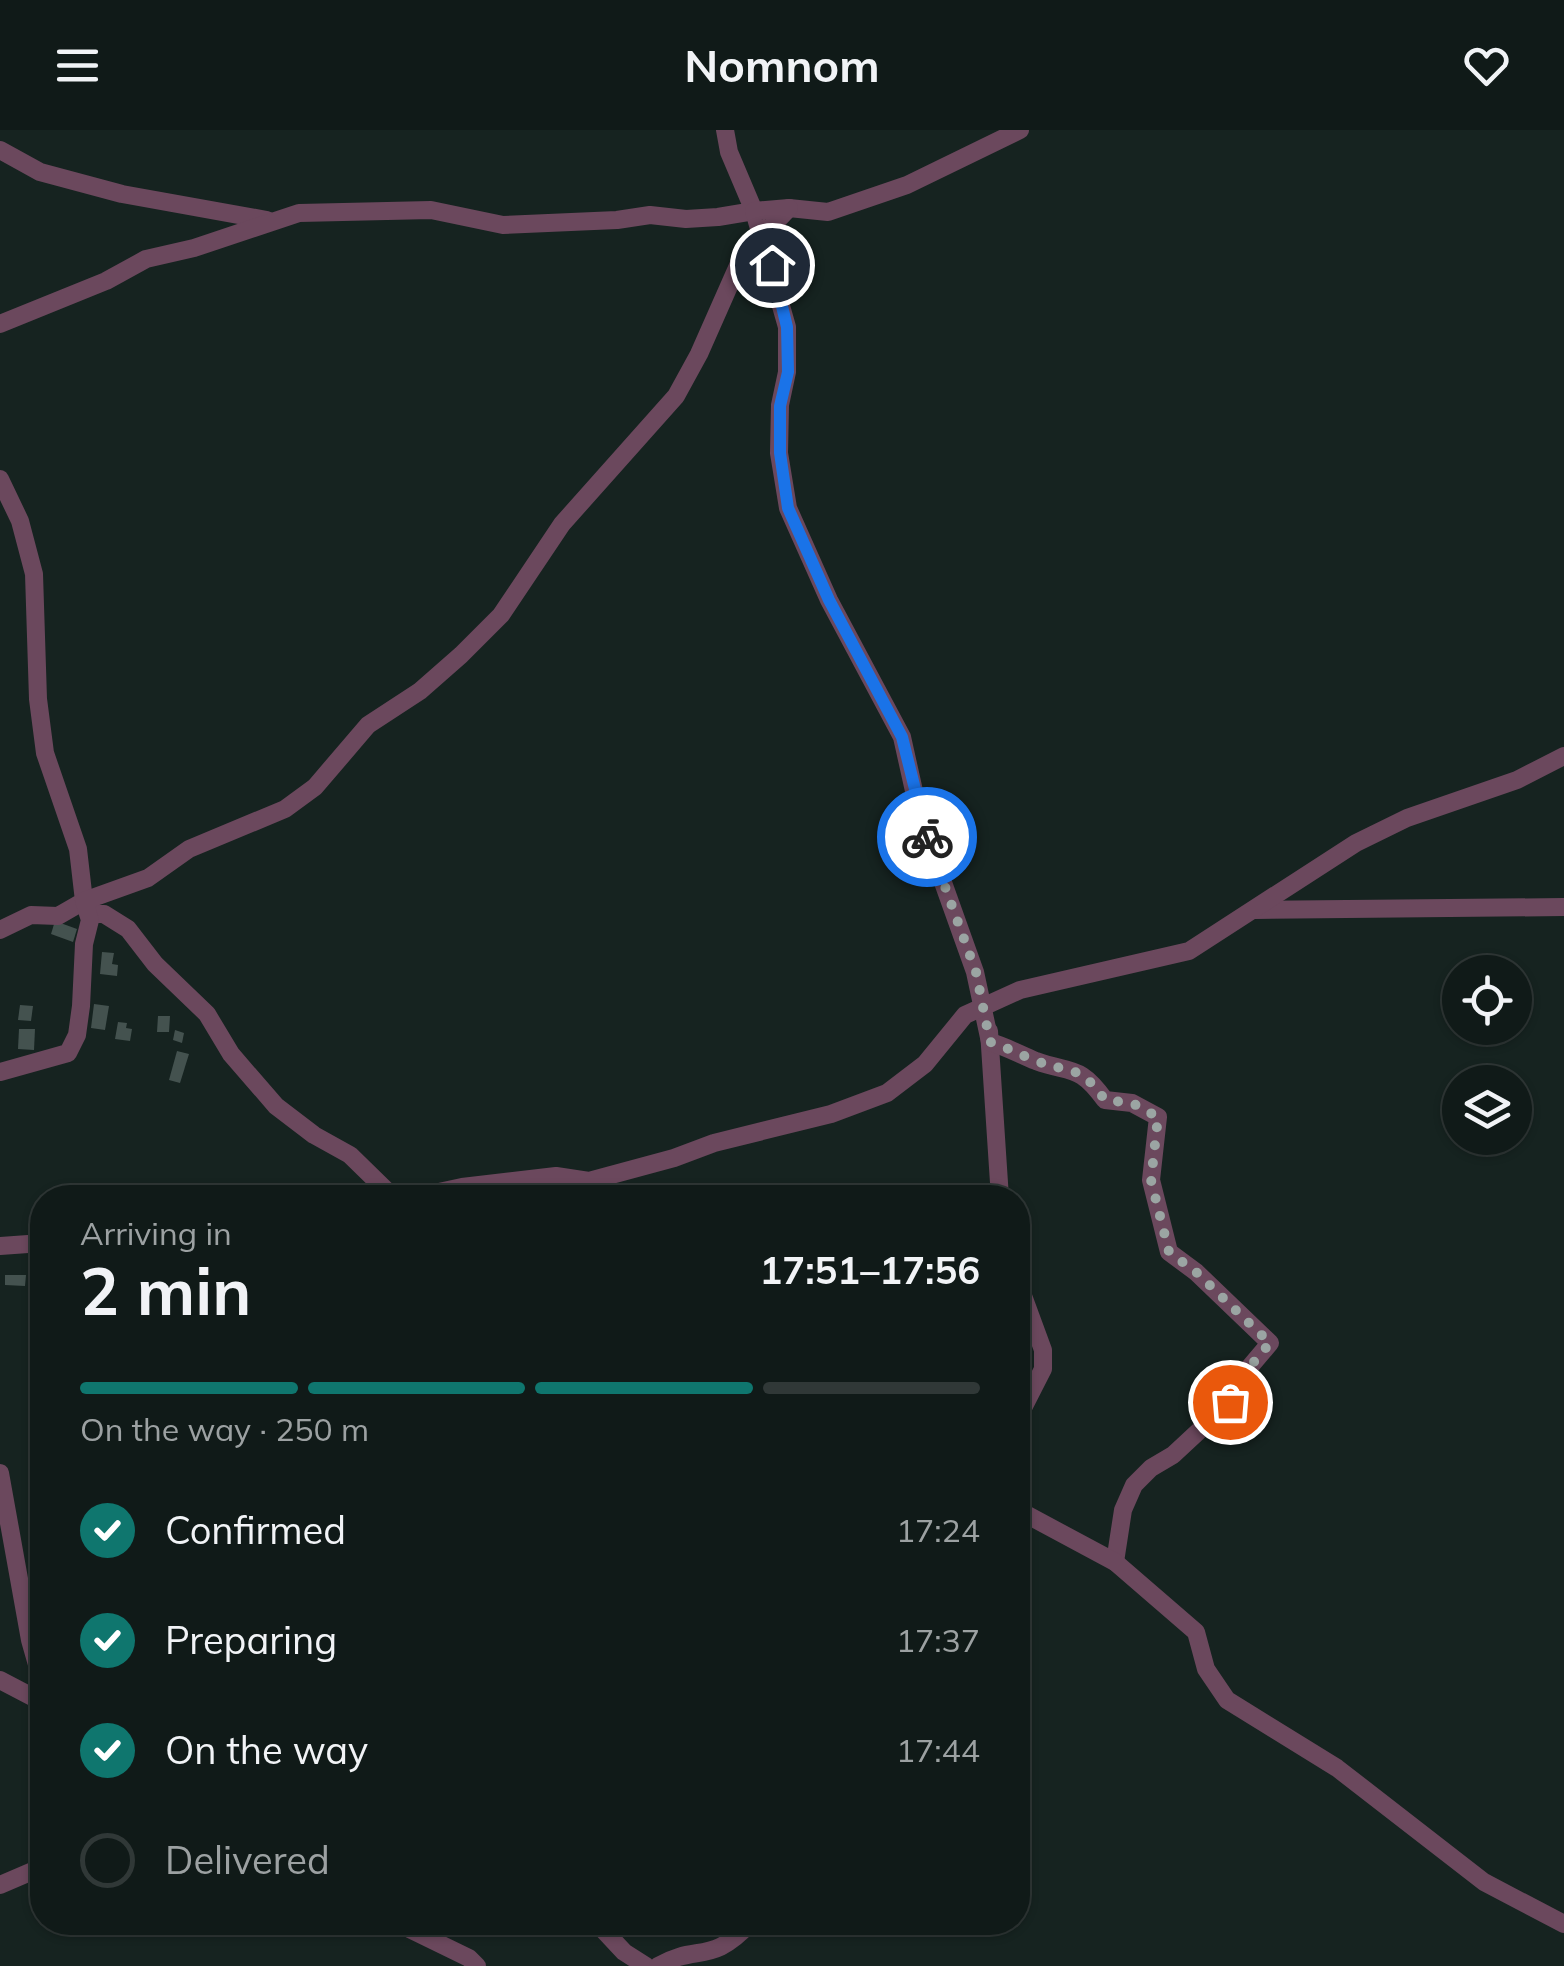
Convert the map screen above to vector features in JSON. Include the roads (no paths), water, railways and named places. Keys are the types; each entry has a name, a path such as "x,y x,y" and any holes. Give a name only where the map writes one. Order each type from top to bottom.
{"street":[{"path":"725,130 729,152 763,236 787,327 788,372 780,406 780,453 788,508 829,600 902,737 920,818 985,1006 999,1185"},
{"path":"0,324 106,281 146,260 299,212 432,210 503,225 617,220 650,214 718,217 789,208 828,212 907,185 1020,130"},
{"path":"0,150 40,172 272,221"},
{"path":"0,930 31,914 58,916 87,908 148,878 189,849 286,809 314,786 368,725 420,691 461,655 501,615 562,524 676,396 741,259 789,208"},
{"path":"0,479 20,521 34,574 38,699 45,753 78,849 87,908 81,1006 73,1044 68,1053 0,1072"},
{"path":"486,1185 556,1176 588,1181 714,1143 832,1114 887,1093 925,1064 964,1014 1020,990 1189,951 1356,843 1407,818 1517,780 1564,756"},
{"path":"1252,910 1564,907"},
{"path":"87,908 128,929 155,964 206,1014 230,1054 276,1106 350,1156 380,1185"},
{"path":"990,1042 1038,1062 1068,1067 1090,1079 1105,1100 1132,1103 1158,1117 1151,1180 1169,1252 1196,1272 1270,1343 1248,1369 1230,1402 1172,1456 1134,1484 1123,1510 1115,1562"},
{"path":"0,1246 30,1244"},
{"path":"1030,1315 1043,1350 1043,1369 1030,1394"},
{"path":"0,1472 30,1640"},
{"path":"1030,1516 1115,1562 1196,1632 1206,1670 1228,1700 1337,1768 1484,1882 1564,1924"},
{"path":"0,1680 30,1696"},
{"path":"0,1885 30,1872"},
{"path":"422,1935 469,1958 476,1966"},
{"path":"608,1935 624,1952 646,1966"},
{"path":"658,1966 718,1956 741,1935"}]}
